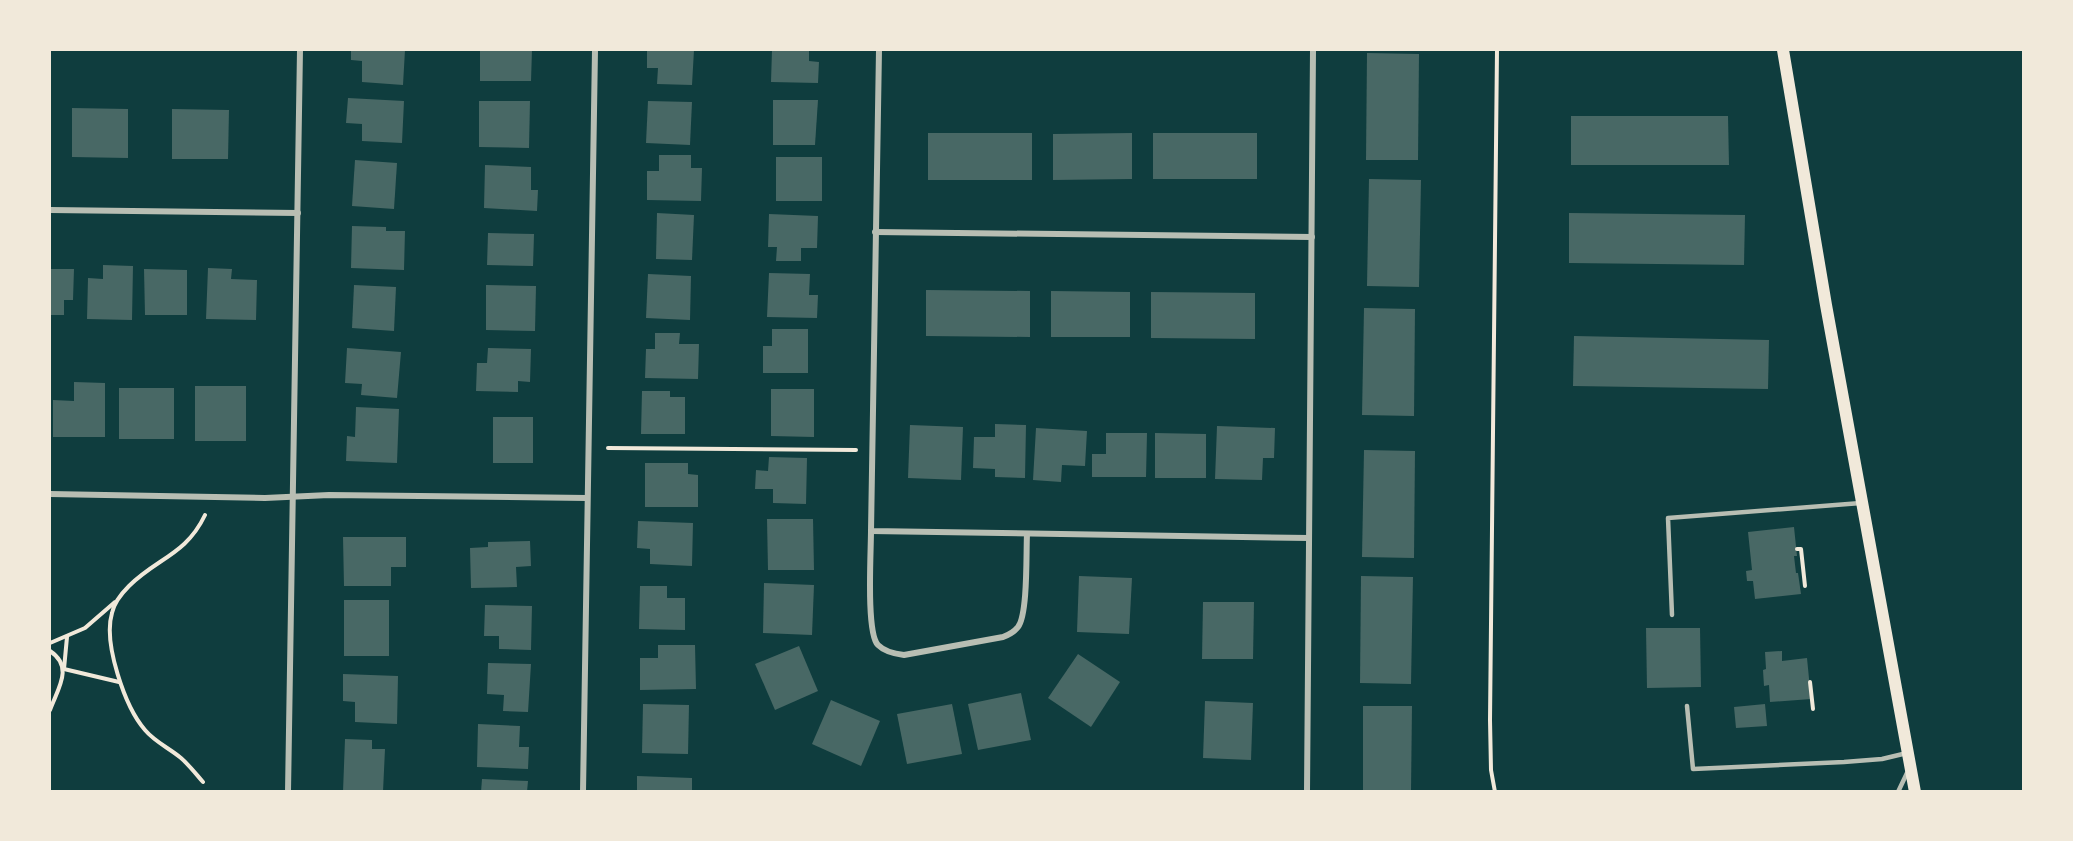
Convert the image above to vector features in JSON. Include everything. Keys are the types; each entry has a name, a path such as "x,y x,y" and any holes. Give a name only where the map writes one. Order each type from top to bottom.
{"main road":[{"path":"1783,50 1915,792"}],"street":[{"path":"288,792 300,50"},
{"path":"583,792 595,50"},
{"path":"879,50 871,531 873,638 878,645 893,654 904,655 1003,637 1012,633 1019,626 1023,616 1027,534"},
{"path":"1307,792 1313,50"},
{"path":"50,210 298,213"},
{"path":"875,232 1312,237"},
{"path":"50,494 587,498"},
{"path":"871,531 1309,538"}],"lane":[{"path":"1672,615 1668,518 1862,503"},
{"path":"1687,706 1693,769 1844,762 1882,759 1908,753 1907,775 1898,792"}],"path":[{"path":"1495,792 1491,770 1490,720 1497,50"},
{"path":"608,447 856,450"},
{"path":"50,644 67,637 95,617 117,600 130,585 176,553 189,541 206,515"},
{"path":"1797,549 1801,549 1805,586"},
{"path":"117,600 110,627 120,682 143,728 152,738 181,759 203,782"},
{"path":"50,710 64,669 67,637"},
{"path":"50,651 60,660 64,669"},
{"path":"64,669 120,682"},
{"path":"97,684 98,677"},
{"path":"1809,682 1813,709"}],"building":[{"path":"351,50 405,50 403,85 362,82 362,61 351,60"},
{"path":"480,50 532,50 531,81 480,81"},
{"path":"647,50 694,50 692,85 657,84 658,68 647,68"},
{"path":"772,50 809,50 809,61 819,62 818,83 771,82"},
{"path":"1367,53 1419,54 1418,160 1366,160"},
{"path":"348,98 404,101 402,143 362,141 362,124 346,123"},
{"path":"773,100 818,100 815,145 773,145"},
{"path":"479,101 530,101 529,148 479,147"},
{"path":"648,101 692,102 690,145 646,143"},
{"path":"72,108 128,109 128,158 72,157"},
{"path":"172,109 229,110 228,159 172,159"},
{"path":"1571,116 1728,116 1729,165 1571,165"},
{"path":"928,133 1032,133 1032,180 928,180"},
{"path":"1132,133 1132,179 1053,180 1053,134"},
{"path":"1153,133 1257,133 1257,179 1153,179"},
{"path":"659,155 691,155 691,168 702,168 701,201 647,200 647,171 659,171"},
{"path":"776,157 822,157 822,201 776,201"},
{"path":"355,160 397,163 394,209 352,206"},
{"path":"485,165 531,167 531,190 538,190 537,211 484,208"},
{"path":"1369,179 1421,180 1419,287 1367,286"},
{"path":"657,213 694,215 692,260 656,259"},
{"path":"1569,213 1745,215 1744,265 1569,263"},
{"path":"769,214 818,216 817,248 801,248 801,261 776,261 777,247 768,247"},
{"path":"352,226 386,227 386,231 405,231 404,270 351,268"},
{"path":"488,233 534,234 533,266 487,265"},
{"path":"103,265 133,266 132,320 87,319 88,278 103,279"},
{"path":"208,268 232,269 231,279 257,280 256,320 206,319"},
{"path":"50,269 74,269 73,300 64,300 64,315 50,315"},
{"path":"144,269 187,270 187,315 145,315"},
{"path":"769,273 810,274 809,295 818,295 817,318 767,317"},
{"path":"648,274 691,276 690,320 646,318"},
{"path":"354,285 396,287 394,331 352,328"},
{"path":"486,285 536,286 535,331 486,330"},
{"path":"926,290 1030,291 1030,337 926,336"},
{"path":"1051,291 1130,292 1130,337 1051,337"},
{"path":"1151,292 1255,293 1255,339 1151,338"},
{"path":"1364,308 1415,309 1414,416 1362,415"},
{"path":"772,329 808,329 808,373 763,373 763,346 772,346"},
{"path":"655,333 680,333 679,344 699,344 698,379 645,378 646,349 655,349"},
{"path":"1574,336 1769,340 1768,389 1573,386"},
{"path":"347,348 401,352 397,398 361,395 362,384 345,383"},
{"path":"488,348 531,349 530,382 518,381 518,392 476,391 477,363 487,363"},
{"path":"74,382 105,383 105,437 53,437 53,400 74,401"},
{"path":"195,386 246,386 246,441 195,441"},
{"path":"119,388 174,388 174,439 119,439"},
{"path":"771,389 814,389 814,437 771,436"},
{"path":"642,391 670,391 670,397 685,397 685,434 641,434"},
{"path":"356,407 399,409 397,463 346,461 347,436 355,437"},
{"path":"493,417 533,417 533,463 493,463"},
{"path":"995,424 1026,425 1025,478 995,477 995,469 973,468 974,437 995,437"},
{"path":"910,425 963,427 961,480 908,478"},
{"path":"1217,426 1275,428 1274,458 1263,458 1262,480 1215,479"},
{"path":"1036,428 1087,431 1085,466 1062,465 1061,482 1033,480"},
{"path":"1106,433 1147,433 1146,477 1092,477 1092,454 1106,454"},
{"path":"1155,433 1206,434 1206,478 1155,478"},
{"path":"1364,450 1415,451 1414,558 1362,557"},
{"path":"769,457 807,458 806,504 773,503 773,489 755,489 756,470 768,471"},
{"path":"645,463 688,463 688,474 698,475 698,507 645,507"},
{"path":"767,519 813,519 814,570 768,570"},
{"path":"638,521 693,523 692,566 650,564 650,549 637,548"},
{"path":"1794,527 1797,556 1794,556 1801,594 1755,599 1753,581 1747,581 1746,571 1752,570 1748,532"},
{"path":"343,537 406,537 406,567 391,567 391,586 344,586"},
{"path":"530,541 531,566 516,567 517,587 471,588 470,548 488,547 488,542"},
{"path":"1079,576 1132,578 1129,634 1077,632"},
{"path":"1361,576 1413,577 1411,684 1360,683"},
{"path":"764,583 814,585 812,635 763,633"},
{"path":"640,586 667,586 667,598 685,598 685,630 639,629"},
{"path":"344,600 389,600 389,656 344,656"},
{"path":"1203,602 1254,602 1253,659 1202,659"},
{"path":"485,605 532,606 531,650 499,649 499,636 484,636"},
{"path":"1646,628 1700,628 1701,687 1647,688"},
{"path":"658,645 695,645 696,689 640,690 640,658 658,658"},
{"path":"799,646 818,691 775,710 755,664"},
{"path":"1782,651 1782,661 1807,658 1811,699 1770,702 1769,685 1764,686 1765,652"},
{"path":"1078,654 1120,682 1091,727 1048,698"},
{"path":"488,663 531,664 528,712 503,711 504,695 487,694"},
{"path":"343,674 398,676 397,724 355,722 355,702 343,701"},
{"path":"1021,693 1031,740 978,750 968,704"},
{"path":"831,700 880,721 861,766 812,744"},
{"path":"1205,701 1253,703 1251,760 1203,758"},
{"path":"643,704 689,705 688,754 642,753"},
{"path":"952,704 962,754 907,764 897,714"},
{"path":"1765,704 1767,726 1736,728 1734,707"},
{"path":"1363,706 1412,706 1411,792 1363,792"},
{"path":"478,724 520,726 519,747 529,747 528,769 477,767"},
{"path":"345,739 372,740 372,749 385,749 383,792 343,792"},
{"path":"637,776 692,778 692,792 637,792"},
{"path":"482,779 528,781 527,792 481,792"}]}
